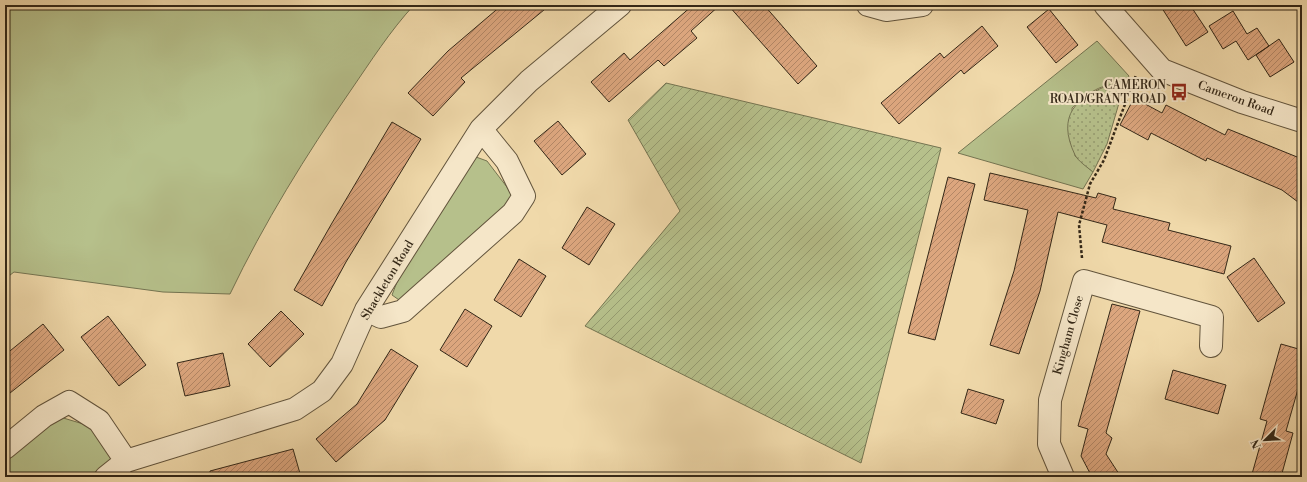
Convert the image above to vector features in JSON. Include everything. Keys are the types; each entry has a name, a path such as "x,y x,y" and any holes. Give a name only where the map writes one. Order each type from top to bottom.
{"street":[{"name":"Shackleton Road","path":"106,477 126,461 295,409 322,391 342,364 366,310 481,129 529,81 620,5"},
{"path":"868,5 886,10 922,5"},
{"name":"Cameron Road","path":"1105,5 1162,70 1242,102 1302,122"},
{"path":"366,310 380,317 403,311 513,213 524,196 507,162 481,129"},
{"name":"Kingham Close","path":"1063,477 1049,444 1050,400 1084,281 1212,316 1211,346"},
{"path":"5,448 44,416 70,402 99,421 126,461"}],"path":[{"path":"1084,281 1080,225 1090,184 1104,160 1134,77 1152,58"}],"green space":[{"path":"5,5 414,5 381,46 302,164 271,215 230,294 163,292 14,272 5,279"},
{"path":"1097,41 1129,76 1124,86 1116,85 1101,87 1090,93 1072,108 1075,156 1093,172 1083,189 958,153"},
{"path":"666,83 941,148 861,463 585,326 680,211 628,120"},
{"path":"1112,84 1124,86 1107,144 1093,172 1080,162 1075,155 1068,129 1069,118 1073,109 1079,102 1099,89"},
{"path":"476,157 487,161 513,195 506,207 402,302 392,295 397,282 466,166"},
{"path":"60,417 90,426 113,457 90,477 5,477 5,460"}],"building":[{"path":"502,5 550,5 461,78 465,82 433,116 408,93 448,51"},
{"path":"693,5 720,5 691,31 697,38 664,66 658,60 609,102 591,82 624,53 630,60"},
{"path":"728,5 764,5 817,66 798,84"},
{"path":"1160,5 1190,5 1208,32 1186,46"},
{"path":"1049,9 1078,45 1056,63 1027,27"},
{"path":"1233,11 1247,34 1257,28 1269,46 1248,60 1236,41 1223,49 1209,26"},
{"path":"982,26 998,46 964,74 961,70 899,124 881,103 940,53 944,58"},
{"path":"1279,39 1294,62 1270,77 1256,55"},
{"path":"1134,98 1162,113 1166,105 1225,135 1228,129 1302,159 1302,205 1282,190 1207,158 1206,161 1151,133 1148,140 1120,125"},
{"path":"558,121 586,154 562,175 534,141"},
{"path":"392,122 421,139 346,262 322,306 294,290"},
{"path":"990,173 1096,198 1098,193 1116,198 1113,209 1170,223 1168,230 1231,246 1224,274 1102,242 1107,225 1058,212 1040,291 1019,354 990,345 1014,271 1028,210 984,200"},
{"path":"948,177 975,184 935,340 908,333"},
{"path":"587,207 615,224 589,265 562,248"},
{"path":"1254,258 1285,303 1258,322 1227,277"},
{"path":"519,259 546,276 521,317 494,300"},
{"path":"1112,304 1140,311 1106,433 1112,438 1106,454 1121,477 1092,477 1081,456 1088,429 1078,426"},
{"path":"465,309 492,326 467,367 440,350"},
{"path":"281,311 304,334 270,367 248,344"},
{"path":"108,316 146,365 119,386 81,337"},
{"path":"43,324 64,350 5,397 5,355"},
{"path":"1281,344 1302,350 1302,375 1286,431 1293,433 1281,477 1263,477 1252,474 1267,421 1260,419"},
{"path":"391,349 418,366 385,420 336,462 316,439 357,404"},
{"path":"223,353 230,386 185,396 177,363"},
{"path":"1173,370 1226,385 1218,414 1165,399"},
{"path":"968,389 1004,400 996,424 961,413"},
{"path":"293,449 301,477 210,477 210,471"}],"place":[{"name":"CAMERON ROAD/GRANT ROAD","path":"1179,92"}]}
